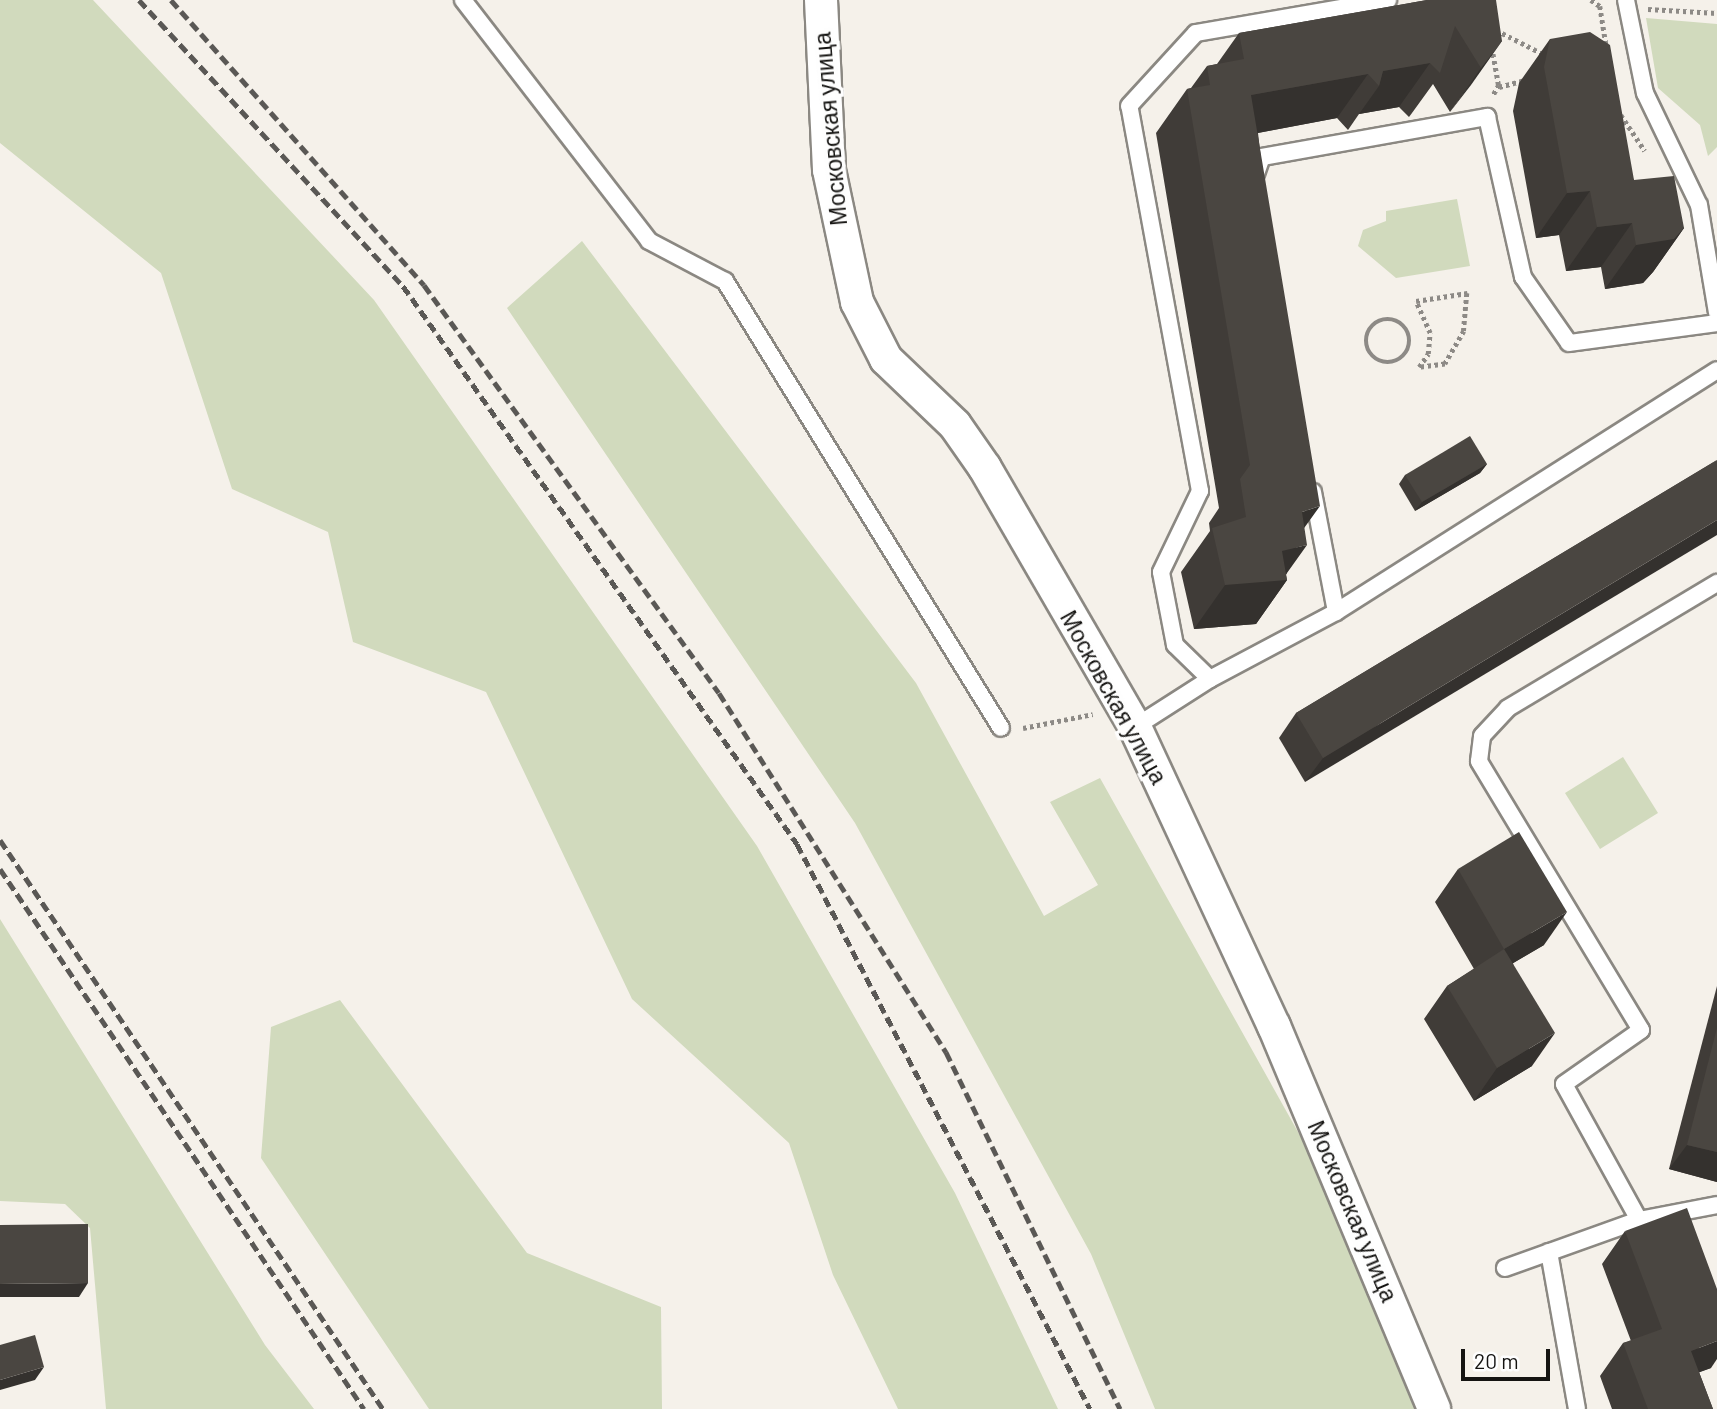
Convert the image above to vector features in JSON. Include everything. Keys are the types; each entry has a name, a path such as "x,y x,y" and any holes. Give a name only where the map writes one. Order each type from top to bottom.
{"street":[{"name":"Московская улица","path":"821,0 829,170 857,302 886,359 955,425 985,468 1129,717 1269,1013 1433,1409"}],"lane":[{"path":"463,0 649,241 725,281 1001,728"},
{"path":"1210,679 1175,645 1161,572 1200,491 1129,106 1196,33 1388,0"},
{"path":"1626,4 1645,93 1699,205 1717,312"},
{"path":"1259,194 1254,168 1262,157 1487,117 1523,277 1569,343 1717,323"},
{"path":"1129,717 1210,679 1336,612 1717,370"},
{"path":"1310,475 1336,612"},
{"path":"1639,1220 1564,1084 1641,1030 1479,761 1482,736 1508,708 1717,583"},
{"path":"1505,1268 1639,1220 1717,1205"},
{"path":"1549,1252 1577,1409"}],"path":[{"path":"1591,0 1600,6 1626,4 1717,13"},
{"path":"1600,6 1608,53"},
{"path":"1497,109 1499,85 1489,27 1555,60"},
{"path":"1499,85 1538,78"},
{"path":"1487,106 1499,85"},
{"path":"1617,100 1619,111 1648,155"},
{"path":"1611,113 1619,111"},
{"path":"1467,293 1464,331 1445,364 1419,368 1428,354 1430,332 1416,301 1467,293"},
{"path":"1391,319 1408,332 1402,359 1381,363 1369,354 1367,333 1376,322 1391,319"},
{"path":"1001,728 1038,728 1129,717"}],"green space":[{"path":"0,0 93,0 374,300 757,846 955,1193 1058,1409 898,1409 833,1275 789,1143 632,999 486,692 353,642 328,532 232,489 161,273 0,143"},
{"path":"1646,18 1717,24 1717,147 1708,156 1700,125 1658,88"},
{"path":"1457,199 1470,266 1396,278 1358,246 1363,230 1386,221 1386,211"},
{"path":"582,241 916,683 1044,916 1098,885 1050,802 1100,778 1345,1216 1420,1409 1155,1409 1091,1254 855,823 507,308"},
{"path":"1623,757 1658,813 1600,849 1565,793"},
{"path":"0,919 265,1345 314,1409 106,1409 90,1228 65,1204 0,1201"},
{"path":"340,1000 527,1253 661,1307 662,1409 429,1409 261,1158 271,1027"}],"building":[{"path":"1427,0 1496,0 1502,41 1481,68 1455,26 1440,73 1430,63 1383,71 1379,86 1368,74 1251,95 1320,506 1302,512 1307,545 1282,551 1287,580 1225,585 1212,528 1246,517 1240,479 1250,465 1187,89 1210,85 1207,66 1244,59 1239,33"},
{"path":"1590,32 1610,45 1634,180 1674,176 1684,228 1674,239 1636,245 1632,223 1597,227 1590,191 1567,193 1544,67 1550,39"},
{"path":"1470,436 1487,464 1422,502 1405,475"},
{"path":"1717,460 1717,520 1323,758 1296,713"},
{"path":"1519,832 1567,912 1504,949 1458,869"},
{"path":"1504,949 1555,1033 1497,1068 1447,986"},
{"path":"1717,1028 1717,1152 1687,1145"},
{"path":"1687,1208 1717,1289 1717,1341 1691,1351 1713,1409 1648,1409 1623,1343 1662,1329 1625,1231"},
{"path":"88,1224 88,1283 0,1284 0,1225"},
{"path":"35,1335 44,1367 0,1380 0,1345"}],"railway":[{"path":"139,0 403,286 797,844 1090,1409"},
{"path":"171,0 424,285 719,693 946,1052 1120,1409"},
{"path":"0,840 383,1409"},
{"path":"0,869 364,1409"}]}
